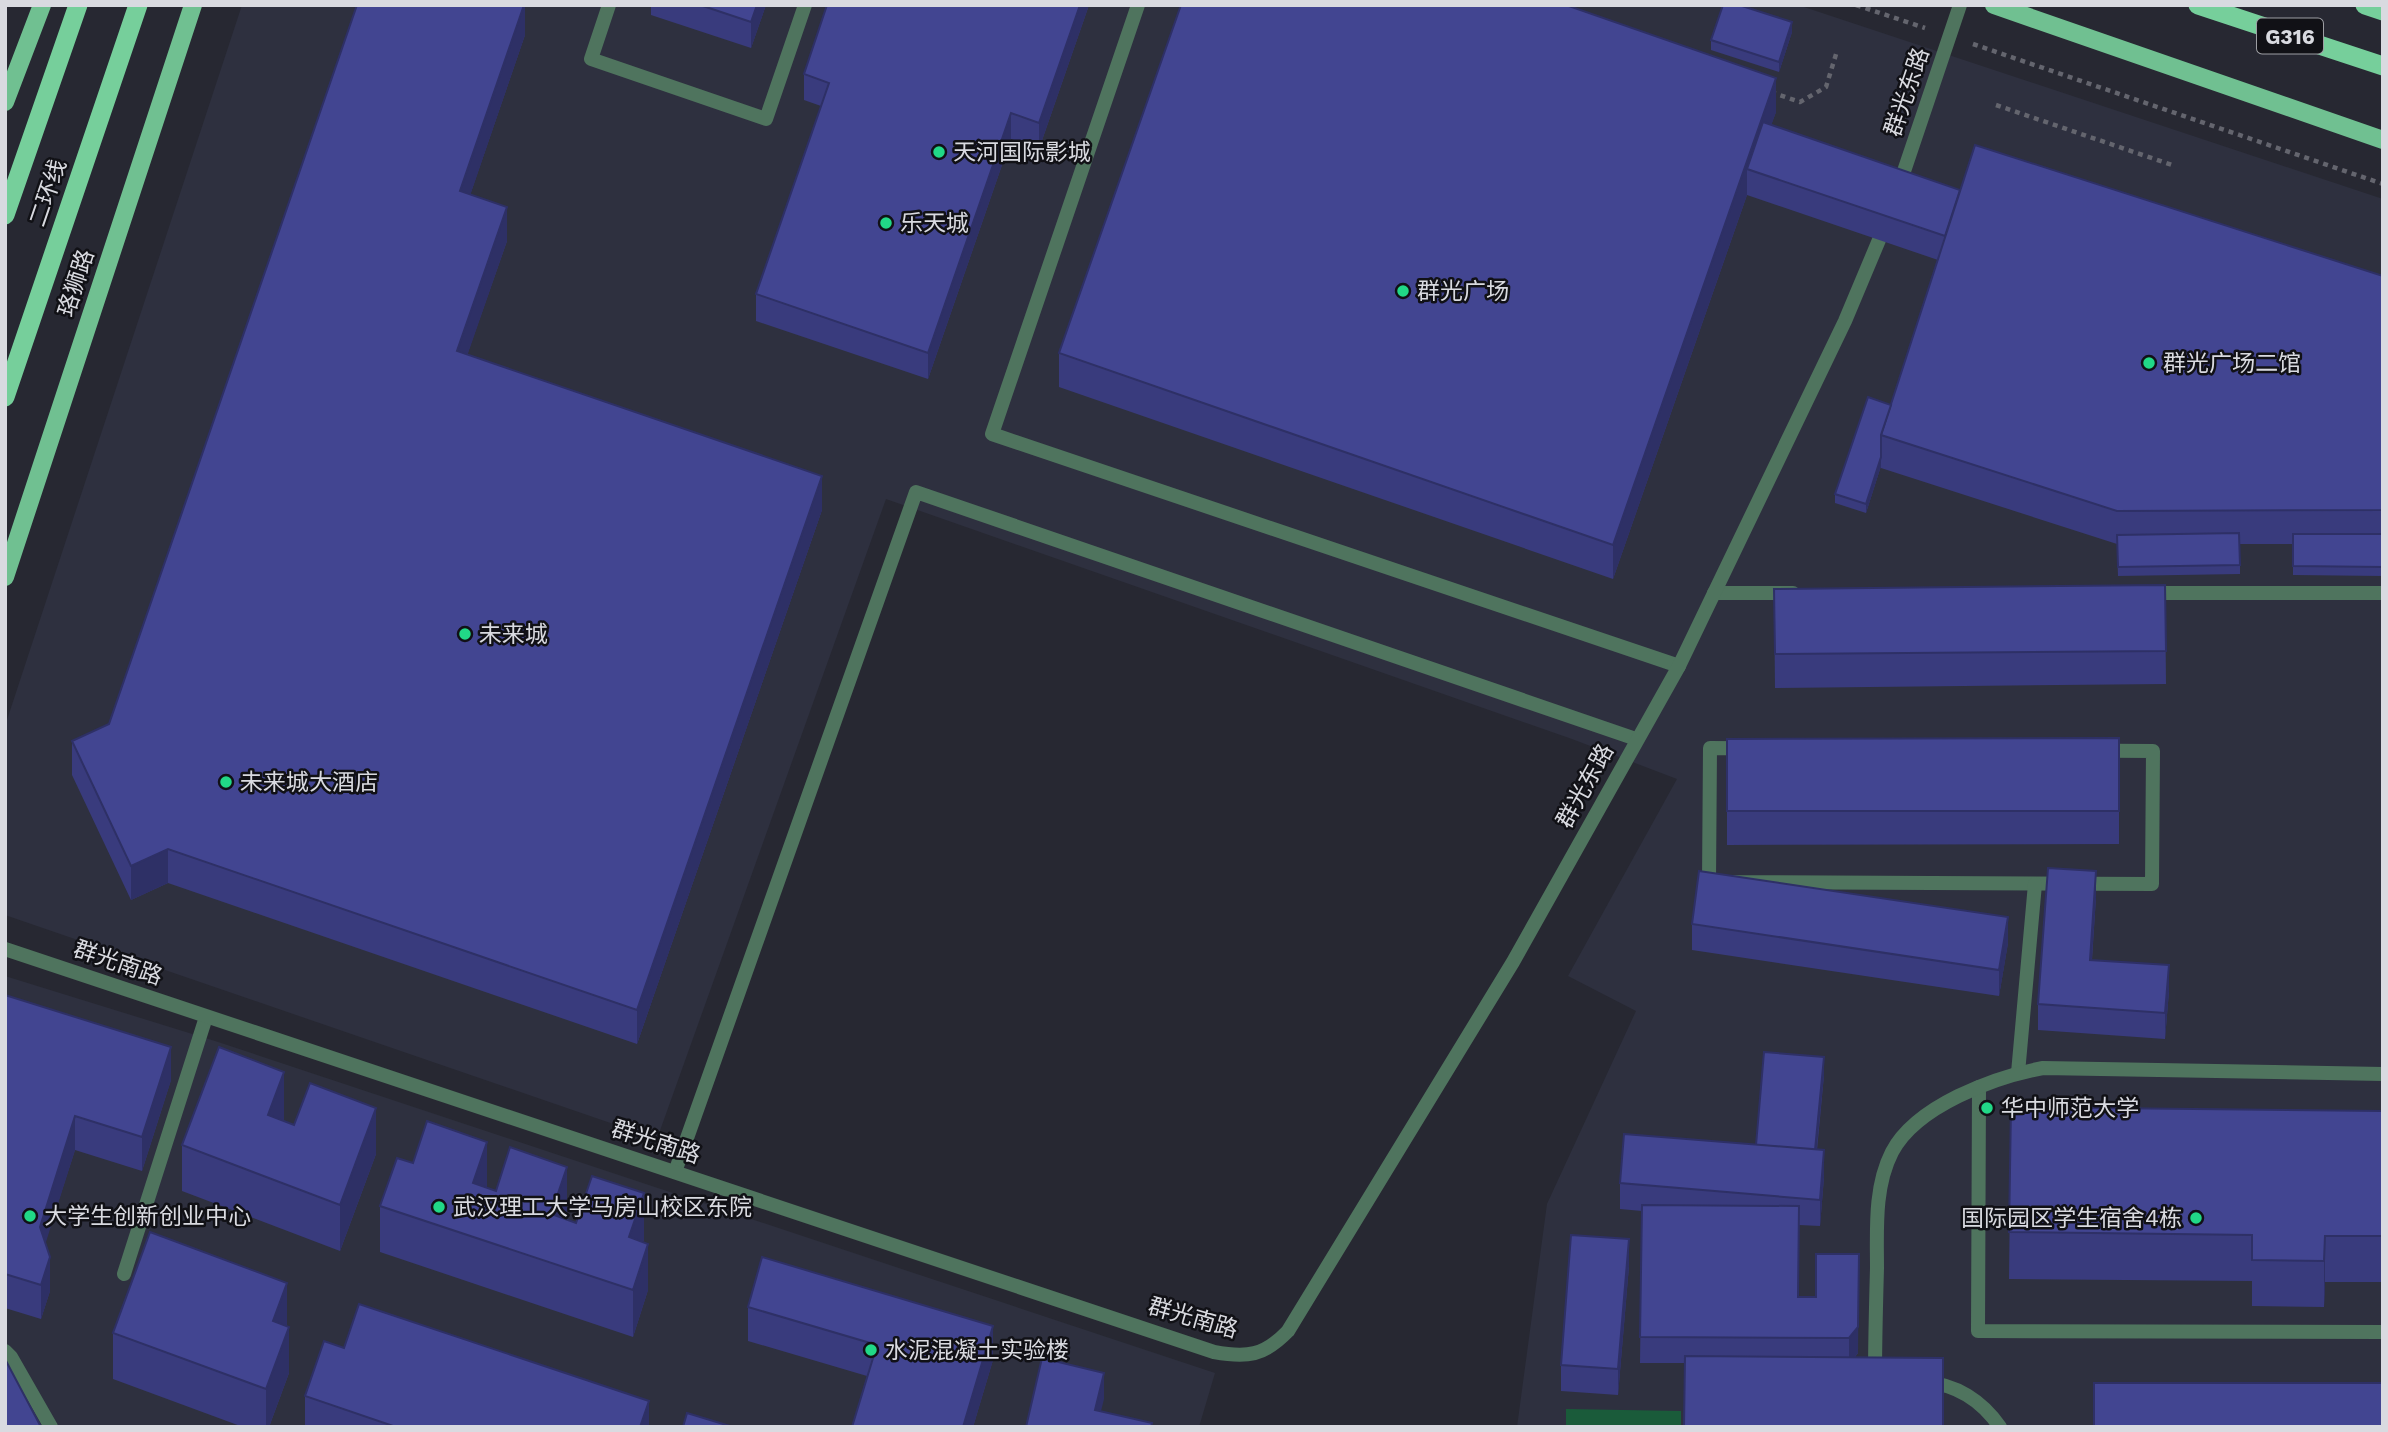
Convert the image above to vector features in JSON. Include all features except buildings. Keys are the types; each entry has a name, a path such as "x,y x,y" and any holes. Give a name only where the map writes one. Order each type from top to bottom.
{"highway":[{"name":"二环线","path":"5,215 78,5"},
{"name":"二环线","path":"5,397 138,5"},
{"name":"G316","path":"2198,5 2383,66"},
{"path":"2365,5 2383,11"}],"main road":[{"path":"5,102 42,5"},
{"name":"珞狮路","path":"5,577 193,5"},
{"path":"1994,5 2383,140"}],"street":[{"path":"609,5 591,59 766,119 805,5"},
{"path":"1138,5 992,434 1679,666"},
{"name":"群光东路","path":"1896,194 1960,5"},
{"name":"群光东路","path":"1288,1331 1513,962 1679,666 1845,321 1879,240"},
{"path":"675,1172 916,492 1636,739"},
{"path":"1714,593 1812,593"},
{"path":"2132,593 2383,593"},
{"path":"1710,748 2154,751 2152,884 2035,884 1709,882 1710,748"},
{"path":"2018,1073 2035,884"},
{"name":"群光南路","path":"5,949 1214,1352 1238,1357 1255,1353 1273,1347 1288,1331"},
{"path":"124,1274 206,1017"},
{"path":"1874,1379 1880,1188 1898,1141 1930,1112 1979,1087 2018,1073 2064,1067 2383,1074"},
{"path":"1979,1087 1978,1331 2383,1332"},
{"path":"5,1351 51,1427"},
{"path":"1912,1381 1937,1383 1957,1389 1992,1415 2000,1427"}],"path":[{"path":"1856,5 2383,184"},
{"path":"1761,89 1800,102 1826,87 1837,51"},
{"path":"1996,105 2175,166"}],"shaded area":[{"path":"242,5 1798,5 2383,199 2383,1427 1517,1427 1547,1204 1636,1011 1568,976 1677,779 1572,739 886,499 657,1139 5,915 5,726"},
{"name":"武汉理工大学马房山校区东院","path":"5,976 215,1041 1215,1373 1199,1427 5,1427"}],"green space":[{"path":"1566,1409 1681,1411 1681,1427 1566,1427"}],"place":[{"name":"天河国际影城","path":"939,152"},
{"name":"乐天城","path":"886,223"},
{"name":"群光广场","path":"1403,291"},
{"name":"群光广场二馆","path":"2149,363"},
{"name":"未来城","path":"465,634"},
{"name":"未来城大酒店","path":"226,782"},
{"name":"华中师范大学","path":"1987,1108"},
{"name":"武汉理工大学马房山校区东院","path":"439,1207"},
{"name":"大学生创新创业中心","path":"30,1216"},
{"name":"国际园区学生宿舍4栋","path":"2196,1218"},
{"name":"水泥混凝土实验楼","path":"871,1350"}]}
